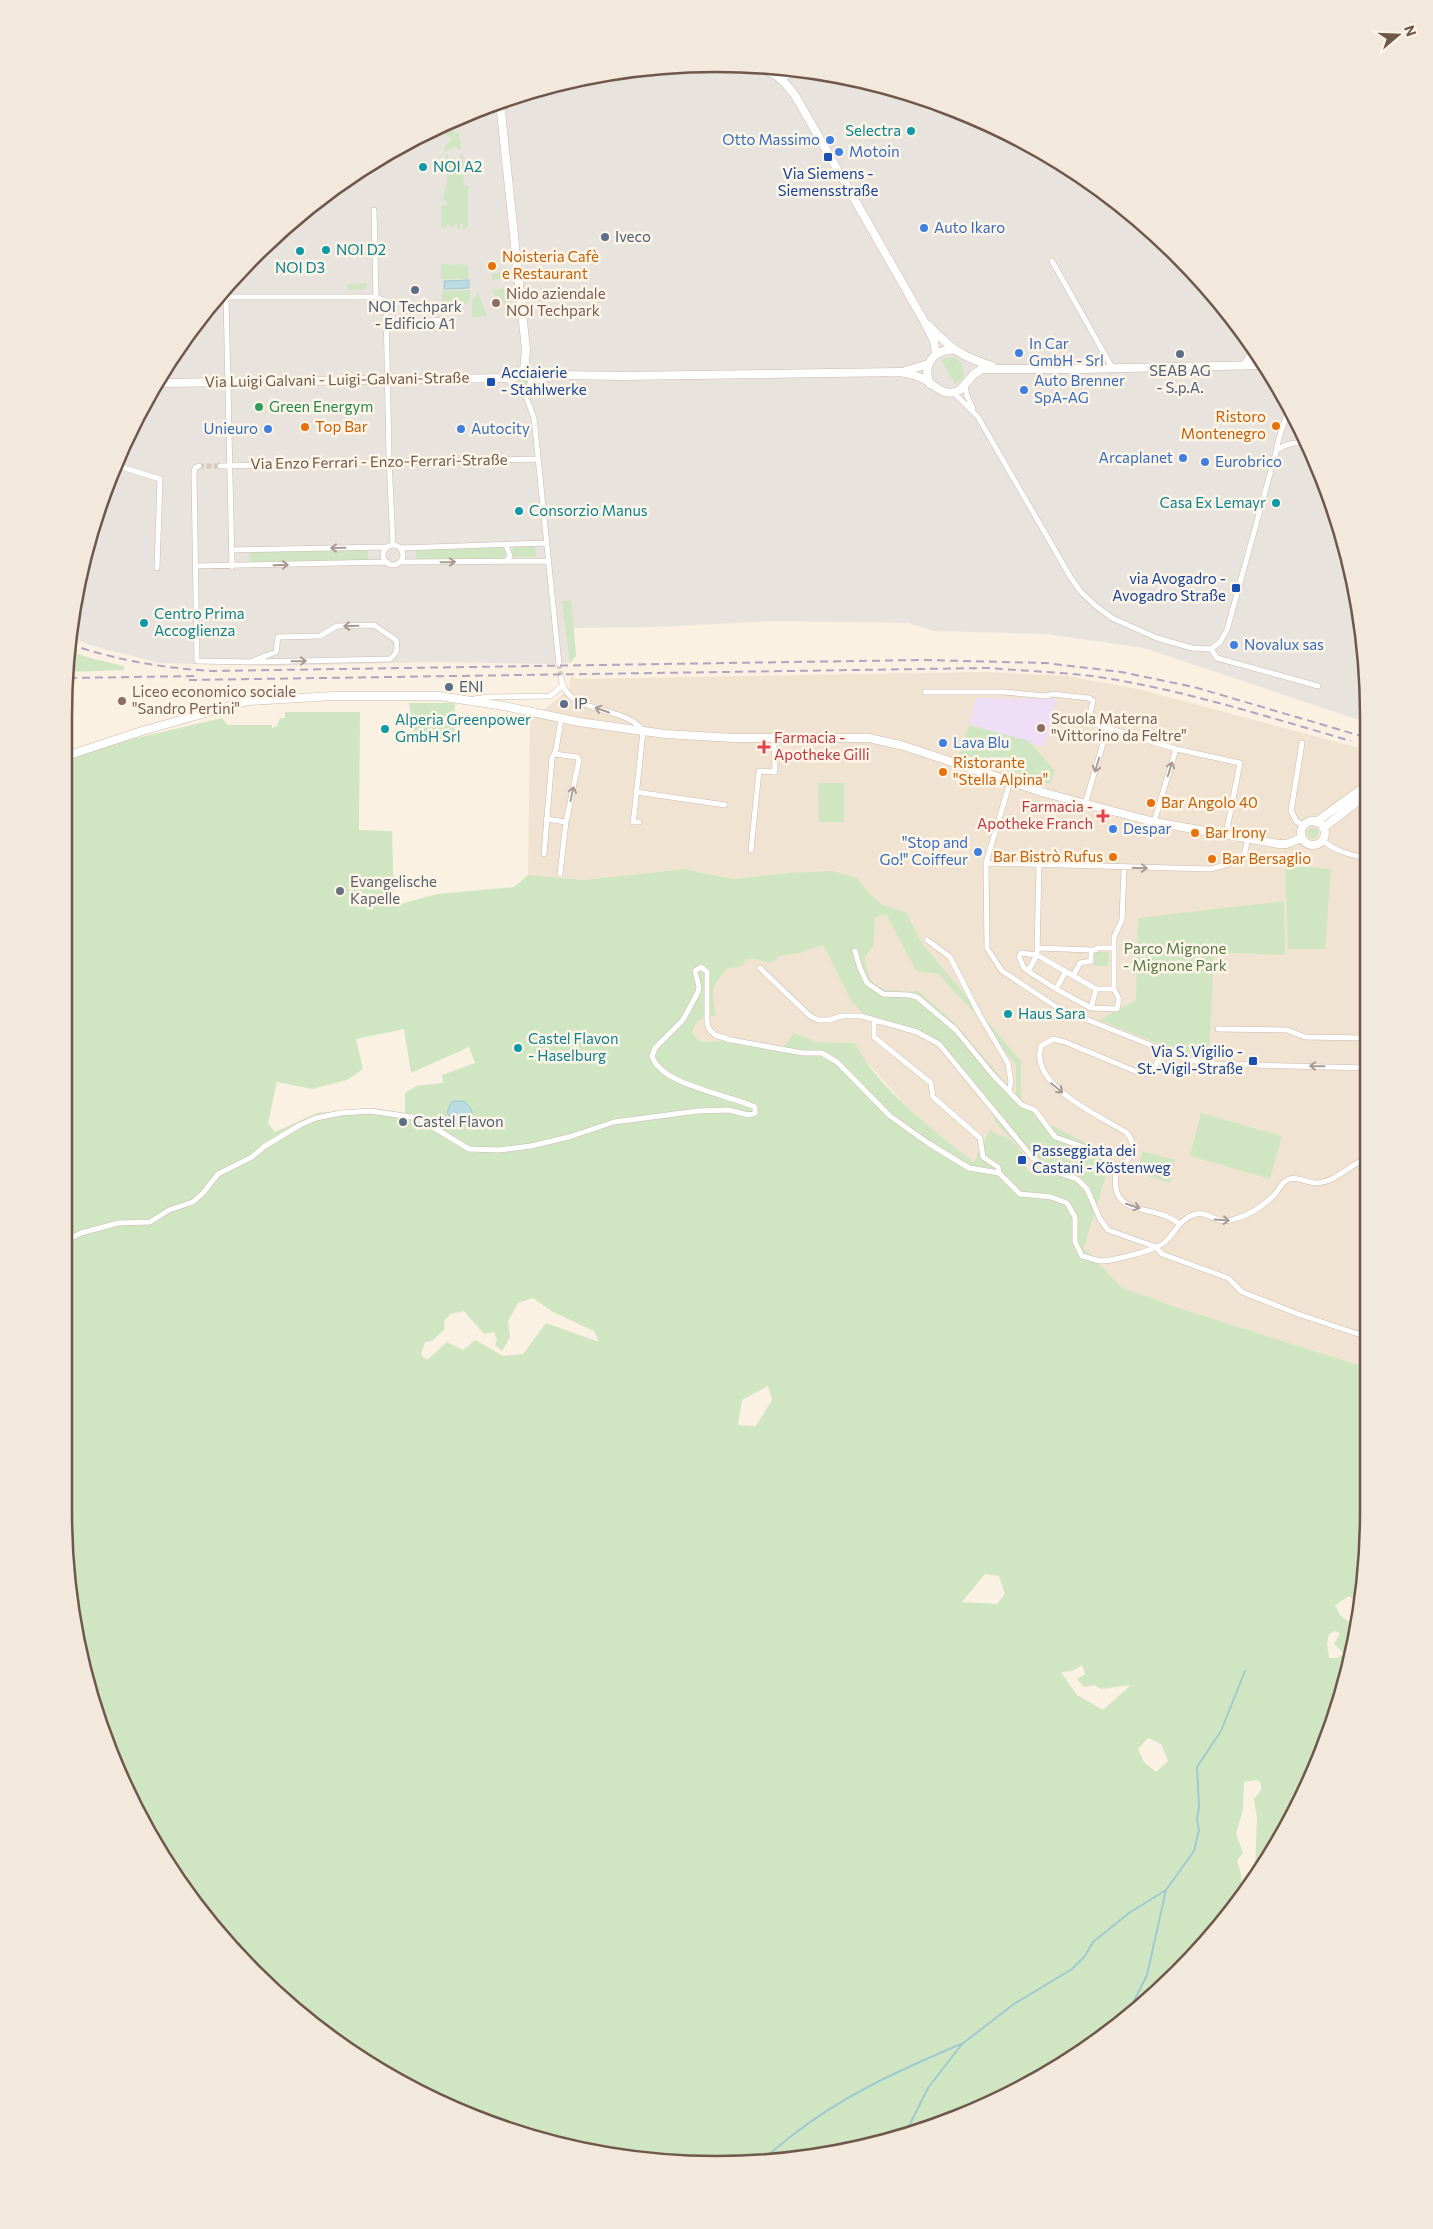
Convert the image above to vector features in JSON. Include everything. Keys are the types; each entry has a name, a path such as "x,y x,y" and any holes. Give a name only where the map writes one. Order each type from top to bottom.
{"main road":[{"path":"780,76 791,89 924,321 934,341 936,354"},
{"path":"791,89 789,82 793,77"},
{"path":"501,110 526,347 524,371"},
{"path":"924,321 953,350 966,357 998,368"},
{"path":"532,380 559,375 623,376 901,372 923,367 936,354 953,350"},
{"path":"966,357 971,368 970,378"},
{"path":"1245,365 1250,357"},
{"path":"928,364 927,373 930,384"},
{"path":"901,372 917,376 938,391 954,393 965,386 970,378 979,370 998,368 1113,369 1256,365"},
{"path":"524,371 529,374 532,380 530,387 520,391 513,386 512,378 514,374 524,371"},
{"name":"Via Luigi Galvani - Luigi-Galvani-Straße","path":"167,382 512,378"},
{"path":"72,753 248,701 333,696 438,696 468,700 561,719 643,731 734,738 858,737 878,740 1010,782 1154,822 1286,844 1302,838"},
{"path":"1302,838 1302,829 1307,822 1316,822 1360,790"},
{"path":"1323,828 1360,799"},
{"path":"1302,838 1312,845 1322,840 1323,828 1316,822"}],"street":[{"path":"374,210 376,297"},
{"path":"1052,261 1113,369"},
{"path":"228,297 376,297 385,303 393,545"},
{"path":"223,303 231,465 232,566"},
{"path":"387,322 453,320"},
{"path":"965,386 974,412 1081,592 1112,618 1157,638 1192,648 1211,649 1220,642 1227,630 1278,439 1286,418"},
{"path":"524,391 534,418 559,664"},
{"path":"954,393 974,412"},
{"path":"1276,452 1281,447 1299,443"},
{"name":"Via Enzo Ferrari - Enzo-Ferrari-Straße","path":"220,466 538,459"},
{"path":"197,467 195,566 197,661 250,662 390,659 396,654 398,648 396,640 374,625 337,626 320,636 278,637 276,652 250,662"},
{"path":"123,468 160,479 157,568"},
{"path":"232,550 386,548 393,545 401,548 547,543"},
{"path":"506,545 510,556 506,561"},
{"path":"386,548 384,558 387,562"},
{"path":"400,562 404,554 401,548"},
{"path":"195,566 387,562 394,565 400,562 549,561"},
{"path":"1211,649 1217,658 1318,686"},
{"path":"561,677 562,686 575,700 636,722 643,731 633,822 640,822"},
{"path":"468,700 488,697 550,696 562,686"},
{"path":"924,692 1003,692 1089,698 1093,701 1088,722 1176,749 1240,762 1226,834"},
{"path":"544,854 552,758 556,750 561,719"},
{"path":"1085,804 1108,727"},
{"path":"751,850 759,771 775,772 774,738"},
{"path":"1302,743 1291,811 1297,822 1304,825"},
{"path":"1154,822 1176,749"},
{"path":"554,754 577,756 579,760 566,822 560,874"},
{"path":"1010,782 986,863 986,948 1002,971 1058,1008 1188,1060 1360,1068"},
{"path":"636,792 725,805"},
{"path":"546,819 566,822"},
{"path":"986,863 1124,868 1211,868 1242,860 1248,838"},
{"path":"1322,840 1328,845 1350,855 1360,857"},
{"path":"1028,971 1037,955 1038,948 1039,865"},
{"path":"1114,989 1096,989 1037,955 1021,954 1019,958 1024,968 1028,971 1091,1008 1117,1009 1119,999 1114,989 1114,937 1122,920 1124,868"},
{"path":"927,940 950,956 979,1014 1008,1063 1009,1091"},
{"path":"1038,948 1091,950 1114,948"},
{"path":"1073,976 1080,963 1091,961 1091,950"},
{"path":"856,951 860,968 867,983 883,994 909,994 917,997 956,1030 1022,1105 1035,1110 1055,1137 1092,1150 1117,1167"},
{"path":"72,1238 81,1233 118,1224 150,1222 169,1210 193,1202 218,1174 252,1157 265,1146 300,1125 316,1118 341,1113 370,1111 418,1118 469,1149 499,1150 531,1146 569,1137 614,1122 698,1111 729,1110 748,1115 755,1113 755,1107 710,1094 669,1074 654,1063 652,1056 655,1048 683,1020 698,992 699,987 695,971 701,967 707,972 707,1022 709,1029 715,1035 758,1046 804,1053 822,1053 837,1062 890,1116 928,1143 969,1168 999,1173"},
{"path":"760,968 810,1016 818,1020 829,1020 842,1016 861,1016 917,1032 939,1044 1032,1157 1047,1169 1077,1180 1087,1188 1100,1219 1108,1230 1156,1247 1162,1254 1228,1278 1242,1292 1298,1314 1360,1335"},
{"path":"1056,988 1066,971"},
{"path":"1091,1008 1096,989"},
{"path":"874,1020 874,1037 931,1084 933,1097 980,1138 984,1157 998,1167 999,1173 1020,1194 1051,1197 1067,1203 1075,1217 1075,1242 1082,1256 1101,1261 1147,1251 1167,1240 1186,1218 1196,1214 1206,1214 1218,1221 1236,1219 1260,1207 1275,1194 1281,1184 1289,1179 1298,1179 1314,1184 1328,1181 1360,1162"},
{"path":"1218,1029 1287,1030 1305,1037 1360,1038"},
{"path":"1162,1051 1152,1072 1149,1074 1142,1074 1065,1042 1053,1039 1041,1046 1038,1056 1046,1077 1056,1089 1127,1133 1133,1141 1134,1148 1130,1158 1117,1167 1114,1179 1120,1200 1126,1205 1162,1215 1179,1224"}],"shaded area":[{"path":"716,72 759,74 801,78 883,94 924,107 1001,139 1039,159 1109,206 1141,232 1201,292 1252,359 1274,395 1294,432 1326,509 1339,550 1355,632 1359,674 1360,720 1144,648 1046,634 934,631 909,623 774,621 656,627 574,628 576,656 570,663 554,664 439,662 270,666 160,663 77,641 78,632 94,550 107,509 139,432 159,394 206,324 232,292 292,232 359,181 395,159 432,139 509,107 550,94 632,78"},
{"path":"985,672 1067,676 1138,689 1360,748 1360,1365 1172,1306 1121,1287 1084,1248 1112,1156 1041,1120 1021,1099 1021,1061 922,943 906,912 883,905 870,894 857,878 787,873 733,879 684,869 584,880 528,875 530,721 569,689 571,676 578,679"},
{"path":"976,698 1056,699 1053,711 1070,717 1052,726 1043,747 969,724"},
{"path":"886,914 916,970 938,974 976,1015 1016,1065 1016,1096 954,1022 918,991 891,992 878,987 866,972 865,957 874,945 875,918"},
{"path":"823,945 851,1001 871,1022 906,1029 938,1046 1025,1148 1038,1158 1047,1169 1034,1173 1029,1172 1025,1164 1027,1158 1020,1150 1005,1138 997,1136 974,1164 911,1111 863,1058 855,1043 817,1042 794,1033 782,1048 739,1040 701,1042 694,1036 695,1024 704,1019 714,984 727,969 742,966 746,960 752,959 771,963 780,956 801,953"}],"green space":[{"path":"454,129 455,133 459,132 461,150 455,147 445,151 445,145 451,141 451,137 446,136 446,133"},
{"path":"463,154 464,186 470,186 468,190 468,226 463,230 463,224 460,224 460,228 457,230 457,224 454,224 453,228 448,224 441,228 441,206 446,205 447,201 442,201 447,184 446,155 448,155 449,163 460,162 460,156"},
{"path":"441,264 467,265 469,279 441,279"},
{"path":"501,269 508,273 508,278 492,280 492,274 499,273"},
{"path":"368,283 365,289 347,290 347,284"},
{"path":"509,288 511,303 504,304 500,296 494,296 493,290"},
{"path":"470,290 470,300 467,304 442,306 442,291"},
{"path":"478,292 487,316 472,317 472,301"},
{"path":"949,357 956,358 959,361 964,372 962,379 955,384 941,360"},
{"path":"522,375 528,381 522,387 516,381"},
{"path":"535,546 536,557 512,557 513,547"},
{"path":"497,547 504,549 507,553 503,558 416,560 416,548"},
{"path":"368,549 368,561 250,563 249,551"},
{"path":"571,600 576,656 570,663 562,601"},
{"path":"76,653 124,666 124,670 74,672"},
{"path":"409,703 455,703 454,741 415,742"},
{"path":"285,712 360,712 359,830 392,831 394,906 437,894 514,887 528,875 584,880 684,869 733,879 787,873 833,871 857,878 870,894 883,905 906,912 922,943 1021,1061 1021,1099 1041,1120 1112,1156 1084,1248 1121,1287 1172,1306 1360,1365 1360,1512 1359,1555 1355,1597 1354,1601 1349,1596 1335,1605 1340,1615 1351,1623 1348,1638 1339,1679 1326,1720 1294,1797 1255,1865 1257,1818 1254,1799 1261,1790 1261,1783 1257,1780 1244,1782 1243,1810 1236,1833 1243,1853 1237,1860 1242,1884 1227,1905 1201,1937 1141,1997 1074,2048 1038,2070 1001,2090 924,2122 883,2135 801,2151 759,2155 674,2155 632,2151 550,2135 509,2122 432,2090 394,2070 324,2023 292,1997 232,1937 181,1870 159,1834 139,1797 122,1759 94,1679 78,1597 74,1555 72,1512 72,759 111,744 222,718 228,725 272,725 272,728 277,726 280,718 285,718","holes":["886,914 916,971 938,974 976,1015 1016,1065 1016,1095 954,1022 918,991 897,991 881,988 870,977 865,957 874,945 875,918","823,945 851,1001 871,1022 906,1029 938,1046 997,1114 994,1121 1020,1148 1042,1162 1046,1169 1034,1173 1029,1172 1025,1164 1027,1158 1020,1149 1008,1139 995,1134 990,1129 974,1163 925,1123 892,1092 877,1076 855,1043 817,1042 794,1033 782,1048 739,1040 701,1042 694,1036 696,1023 707,1017 716,1016 713,990 717,981 727,969 742,966 746,960 752,959 771,963 780,956 801,953","404,1029 411,1073 469,1047 475,1063 442,1075 443,1083 416,1086 405,1093 405,1113 372,1108 317,1113 275,1132 268,1123 277,1082 312,1089 347,1080 363,1069 356,1039","533,1298 553,1312 594,1331 599,1342 546,1323 523,1354 503,1356 475,1340 463,1350 447,1342 427,1360 421,1355 425,1342 432,1341 445,1329 444,1321 450,1314 464,1311 484,1334 494,1332 497,1339 495,1345 502,1351 510,1337 508,1321 518,1303","768,1386 772,1400 756,1426 738,1425 742,1400","985,1574 999,1576 1005,1594 997,1604 962,1602","1335,1631 1340,1633 1334,1644 1344,1654 1338,1658 1329,1658 1327,1644 1329,1634","1082,1665 1085,1674 1077,1679 1084,1687 1094,1685 1101,1689 1131,1685 1103,1710 1077,1695 1061,1672 1072,1671","1148,1738 1161,1744 1168,1761 1156,1772 1144,1762 1138,1749"]},
{"path":"969,725 1029,741 1055,771 1050,784 959,754"},
{"path":"818,783 844,783 844,822 819,822"},
{"path":"1313,827 1319,833 1313,839 1307,833"},
{"path":"1285,865 1331,869 1325,949 1288,949"},
{"name":"Parco Mignone - Mignone Park","path":"1284,901 1285,955 1214,952 1209,1057 1175,1050 1099,1020 1136,1000 1138,918"},
{"path":"1094,952 1109,952 1108,966 1094,966"},
{"path":"1201,1113 1282,1136 1270,1179 1190,1156"},
{"path":"1143,1151 1175,1160 1170,1183 1137,1173"}],"water":[{"path":"469,280 469,288 444,289 444,281"},
{"path":"452,1101 464,1101 472,1110 471,1119 462,1127 454,1125 447,1112"}],"waterway":[{"path":"1134,2003 1147,1975 1166,1890 1194,1851 1199,1830 1197,1820 1199,1806 1197,1767 1221,1731 1245,1671"},
{"path":"909,2127 928,2088 962,2044 1014,2004 1072,1969 1085,1956 1093,1942 1129,1913 1166,1890"},
{"path":"770,2154 810,2122 851,2096 872,2084 961,2044"}],"tunnel":[{"path":"199,466 220,466"},
{"path":"559,664 561,677"}],"railway":[{"path":"77,646 104,655 139,662 175,668 212,671 922,660 1046,663 1121,672 1194,687 1360,736"},
{"path":"189,680 988,668 1085,675 1131,682 1226,705 1351,741"},
{"path":"74,678 197,676"}],"place":[{"name":"Selectra","path":"911,131"},
{"name":"Otto Massimo","path":"830,140"},
{"name":"Motoin","path":"839,152"},
{"name":"Via Siemens - Siemensstraße","path":"828,157"},
{"name":"NOI A2","path":"423,167"},
{"name":"Auto Ikaro","path":"924,228"},
{"name":"Iveco","path":"605,237"},
{"name":"NOI D2","path":"326,250"},
{"name":"NOI D3","path":"300,251"},
{"name":"Noisteria Cafè e Restaurant","path":"492,266"},
{"name":"NOI Techpark - Edificio A1","path":"415,290"},
{"name":"Nido aziendale NOI Techpark","path":"496,303"},
{"name":"In Car GmbH - Srl","path":"1019,353"},
{"name":"SEAB AG - S.p.A.","path":"1180,354"},
{"name":"Acciaierie - Stahlwerke","path":"491,382"},
{"name":"Auto Brenner SpA-AG","path":"1024,390"},
{"name":"Green Energym","path":"259,407"},
{"name":"Ristoro Montenegro","path":"1276,426"},
{"name":"Top Bar","path":"305,427"},
{"name":"Unieuro","path":"268,429"},
{"name":"Autocity","path":"461,429"},
{"name":"Arcaplanet","path":"1183,458"},
{"name":"Eurobrico","path":"1205,462"},
{"name":"Casa Ex Lemayr","path":"1276,503"},
{"name":"Consorzio Manus","path":"519,511"},
{"name":"via Avogadro - Avogadro Straße","path":"1236,588"},
{"name":"Centro Prima Accoglienza","path":"144,623"},
{"name":"Novalux sas","path":"1234,645"},
{"name":"ENI","path":"449,687"},
{"name":"Liceo economico sociale \"Sandro Pertini\"","path":"122,701"},
{"name":"IP","path":"564,704"},
{"name":"Scuola Materna \"Vittorino da Feltre\"","path":"1041,728"},
{"name":"Alperia Greenpower GmbH Srl","path":"385,729"},
{"name":"Lava Blu","path":"943,743"},
{"name":"Farmacia - Apotheke Gilli","path":"764,747"},
{"name":"Ristorante \"Stella Alpina\"","path":"943,772"},
{"name":"Bar Angolo 40","path":"1151,803"},
{"name":"Farmacia - Apotheke Franch","path":"1103,816"},
{"name":"Despar","path":"1113,829"},
{"name":"Bar Irony","path":"1195,833"},
{"name":"\"Stop and Go!\" Coiffeur","path":"978,852"},
{"name":"Bar Bistrò Rufus","path":"1113,857"},
{"name":"Bar Bersaglio","path":"1212,859"},
{"name":"Evangelische Kapelle","path":"340,891"},
{"name":"Haus Sara","path":"1008,1014"},
{"name":"Castel Flavon - Haselburg","path":"518,1048"},
{"name":"Via S. Vigilio - St.-Vigil-Straße","path":"1253,1061"},
{"name":"Castel Flavon","path":"403,1122"},
{"name":"Passeggiata dei Castani - Köstenweg","path":"1022,1160"}]}
